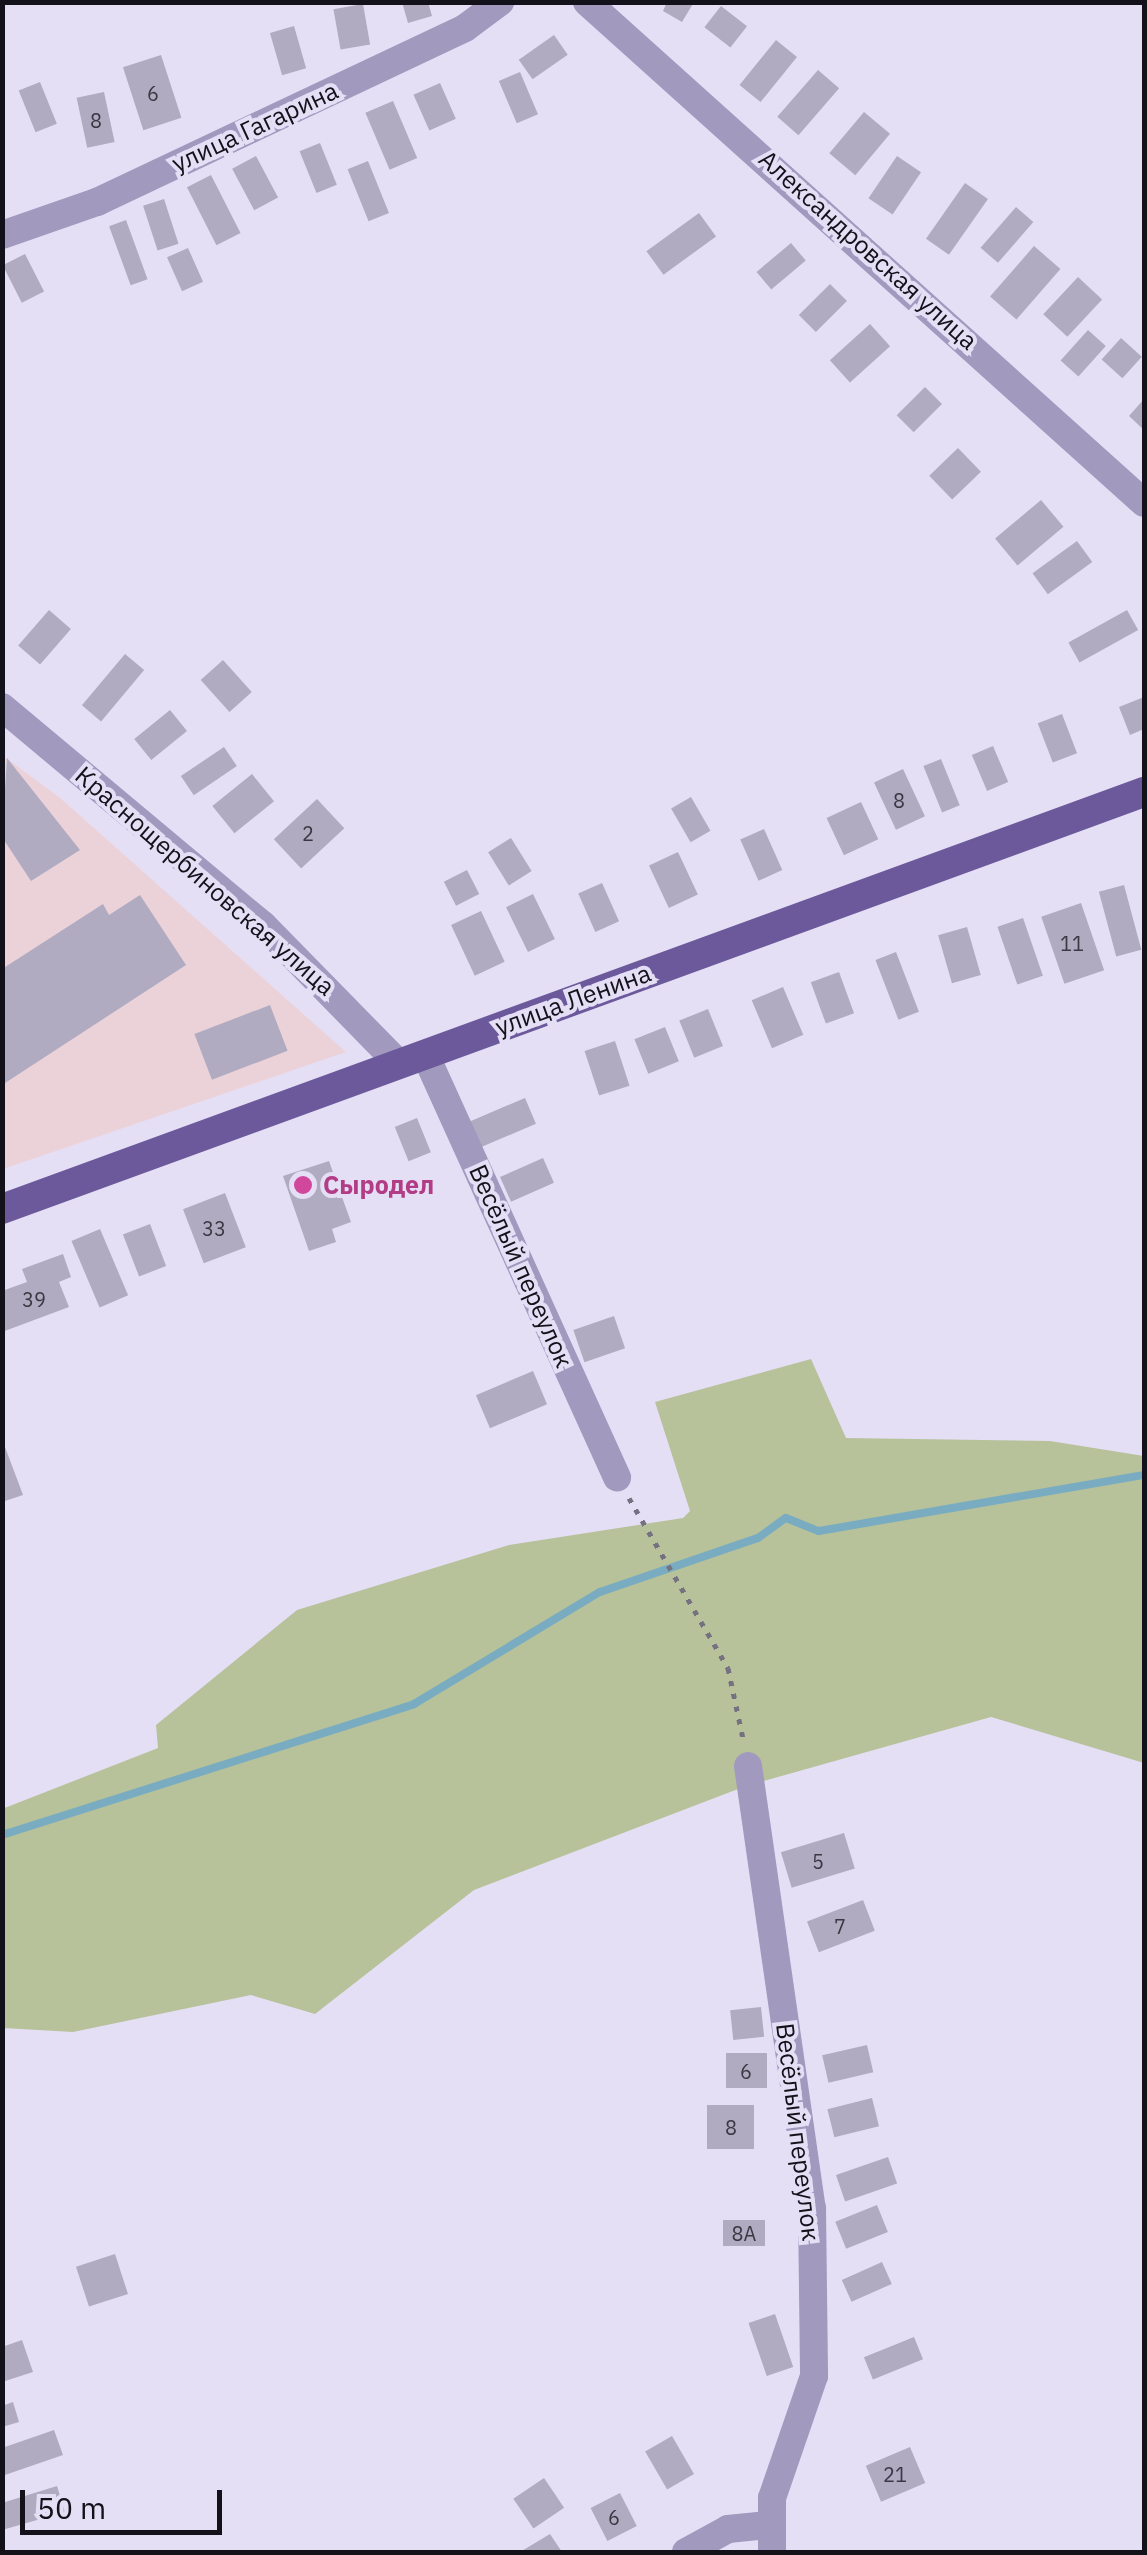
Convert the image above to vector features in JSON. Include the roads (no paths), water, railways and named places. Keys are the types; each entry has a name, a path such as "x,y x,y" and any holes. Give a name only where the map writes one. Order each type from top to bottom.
{"main road":[{"name":"улица Ленина","path":"2,1209 1144,792"}],"street":[{"name":"улица Гагарина","path":"2,235 97,202 466,28 500,2"},
{"name":"Александровская улица","path":"587,2 1144,503"},
{"name":"Краснощербиновская улица","path":"2,707 263,925 412,1059"},
{"name":"Весёлый переулок","path":"412,1059 617,1478"},
{"name":"Весёлый переулок","path":"748,1766 812,2208 814,2376 770,2539"},
{"path":"686,2552 728,2529 770,2539"}],"waterway":[{"path":"2,1835 414,1704 600,1592 758,1538 786,1518 819,1531 1144,1475"}],"place":[{"name":"Сыродел","path":"303,1185"}]}
